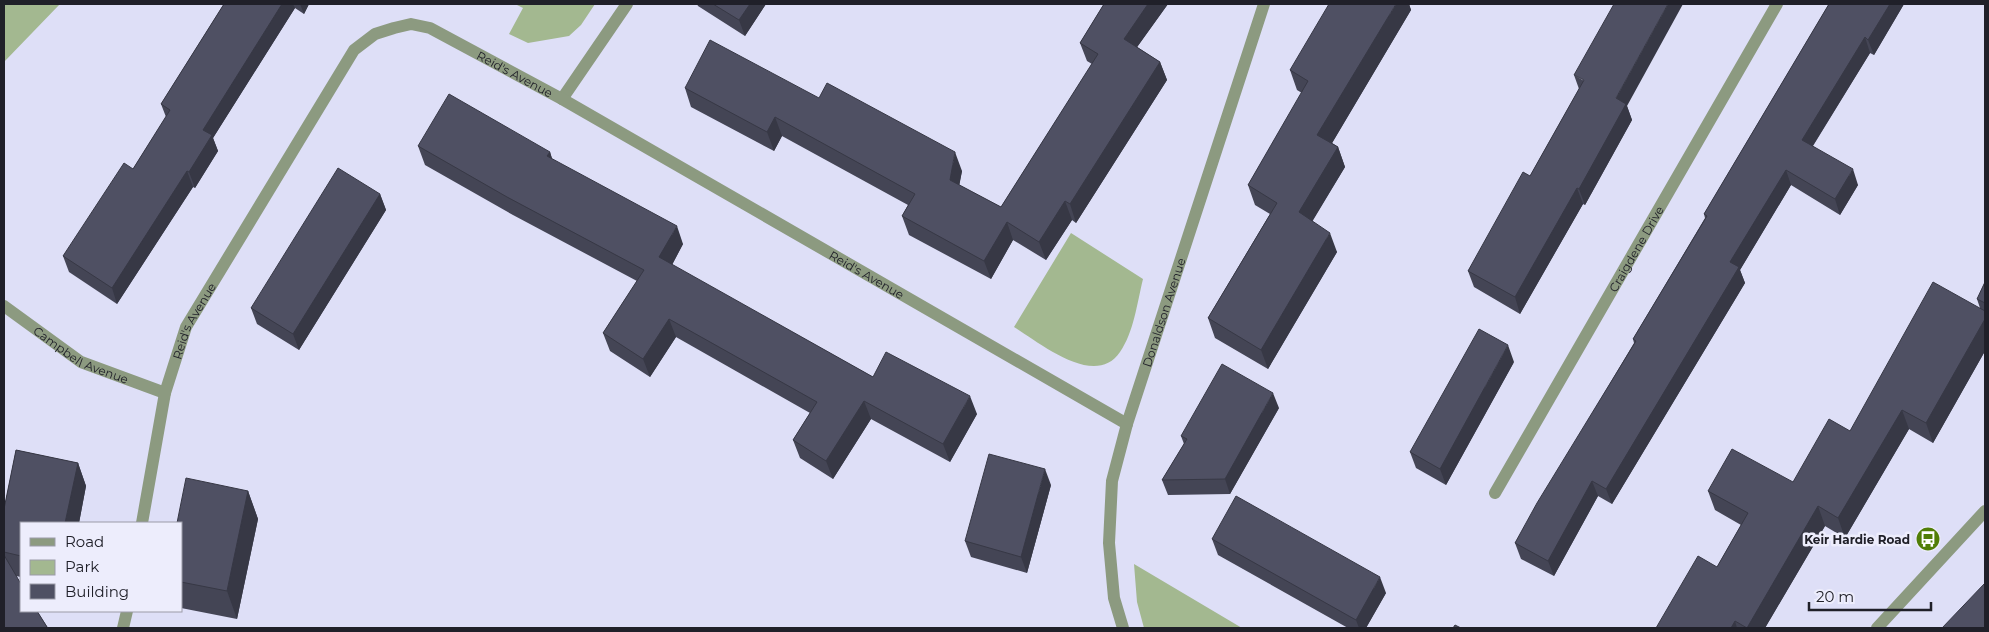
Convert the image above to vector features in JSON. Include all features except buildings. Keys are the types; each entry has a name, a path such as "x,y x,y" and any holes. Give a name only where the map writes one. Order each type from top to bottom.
{"street":[{"path":"562,99 627,4"},
{"name":"Donaldson Avenue","path":"1123,628 1114,598 1109,543 1112,481 1127,424 1264,4"},
{"name":"Craigdene Drive","path":"1495,493 1777,4"},
{"name":"Reid's Avenue","path":"142,522 165,393 186,327 354,50 375,34 411,24 430,28 562,99 1127,424"},
{"name":"Campbell Avenue","path":"4,306 81,362 165,393"},
{"path":"1877,628 1985,511"},
{"path":"124,628 126,612"}],"green space":[{"path":"4,4 60,4 4,62"},
{"path":"515,4 595,4 581,25 569,36 528,43 509,34 523,8"},
{"path":"1071,233 1143,279 1135,317 1125,344 1120,352 1109,362 1097,366 1082,365 1052,352 1014,327"},
{"path":"1134,564 1242,628 1144,628 1137,602"}],"place":[{"name":"Keir Hardie Road","path":"1928,539"}]}
